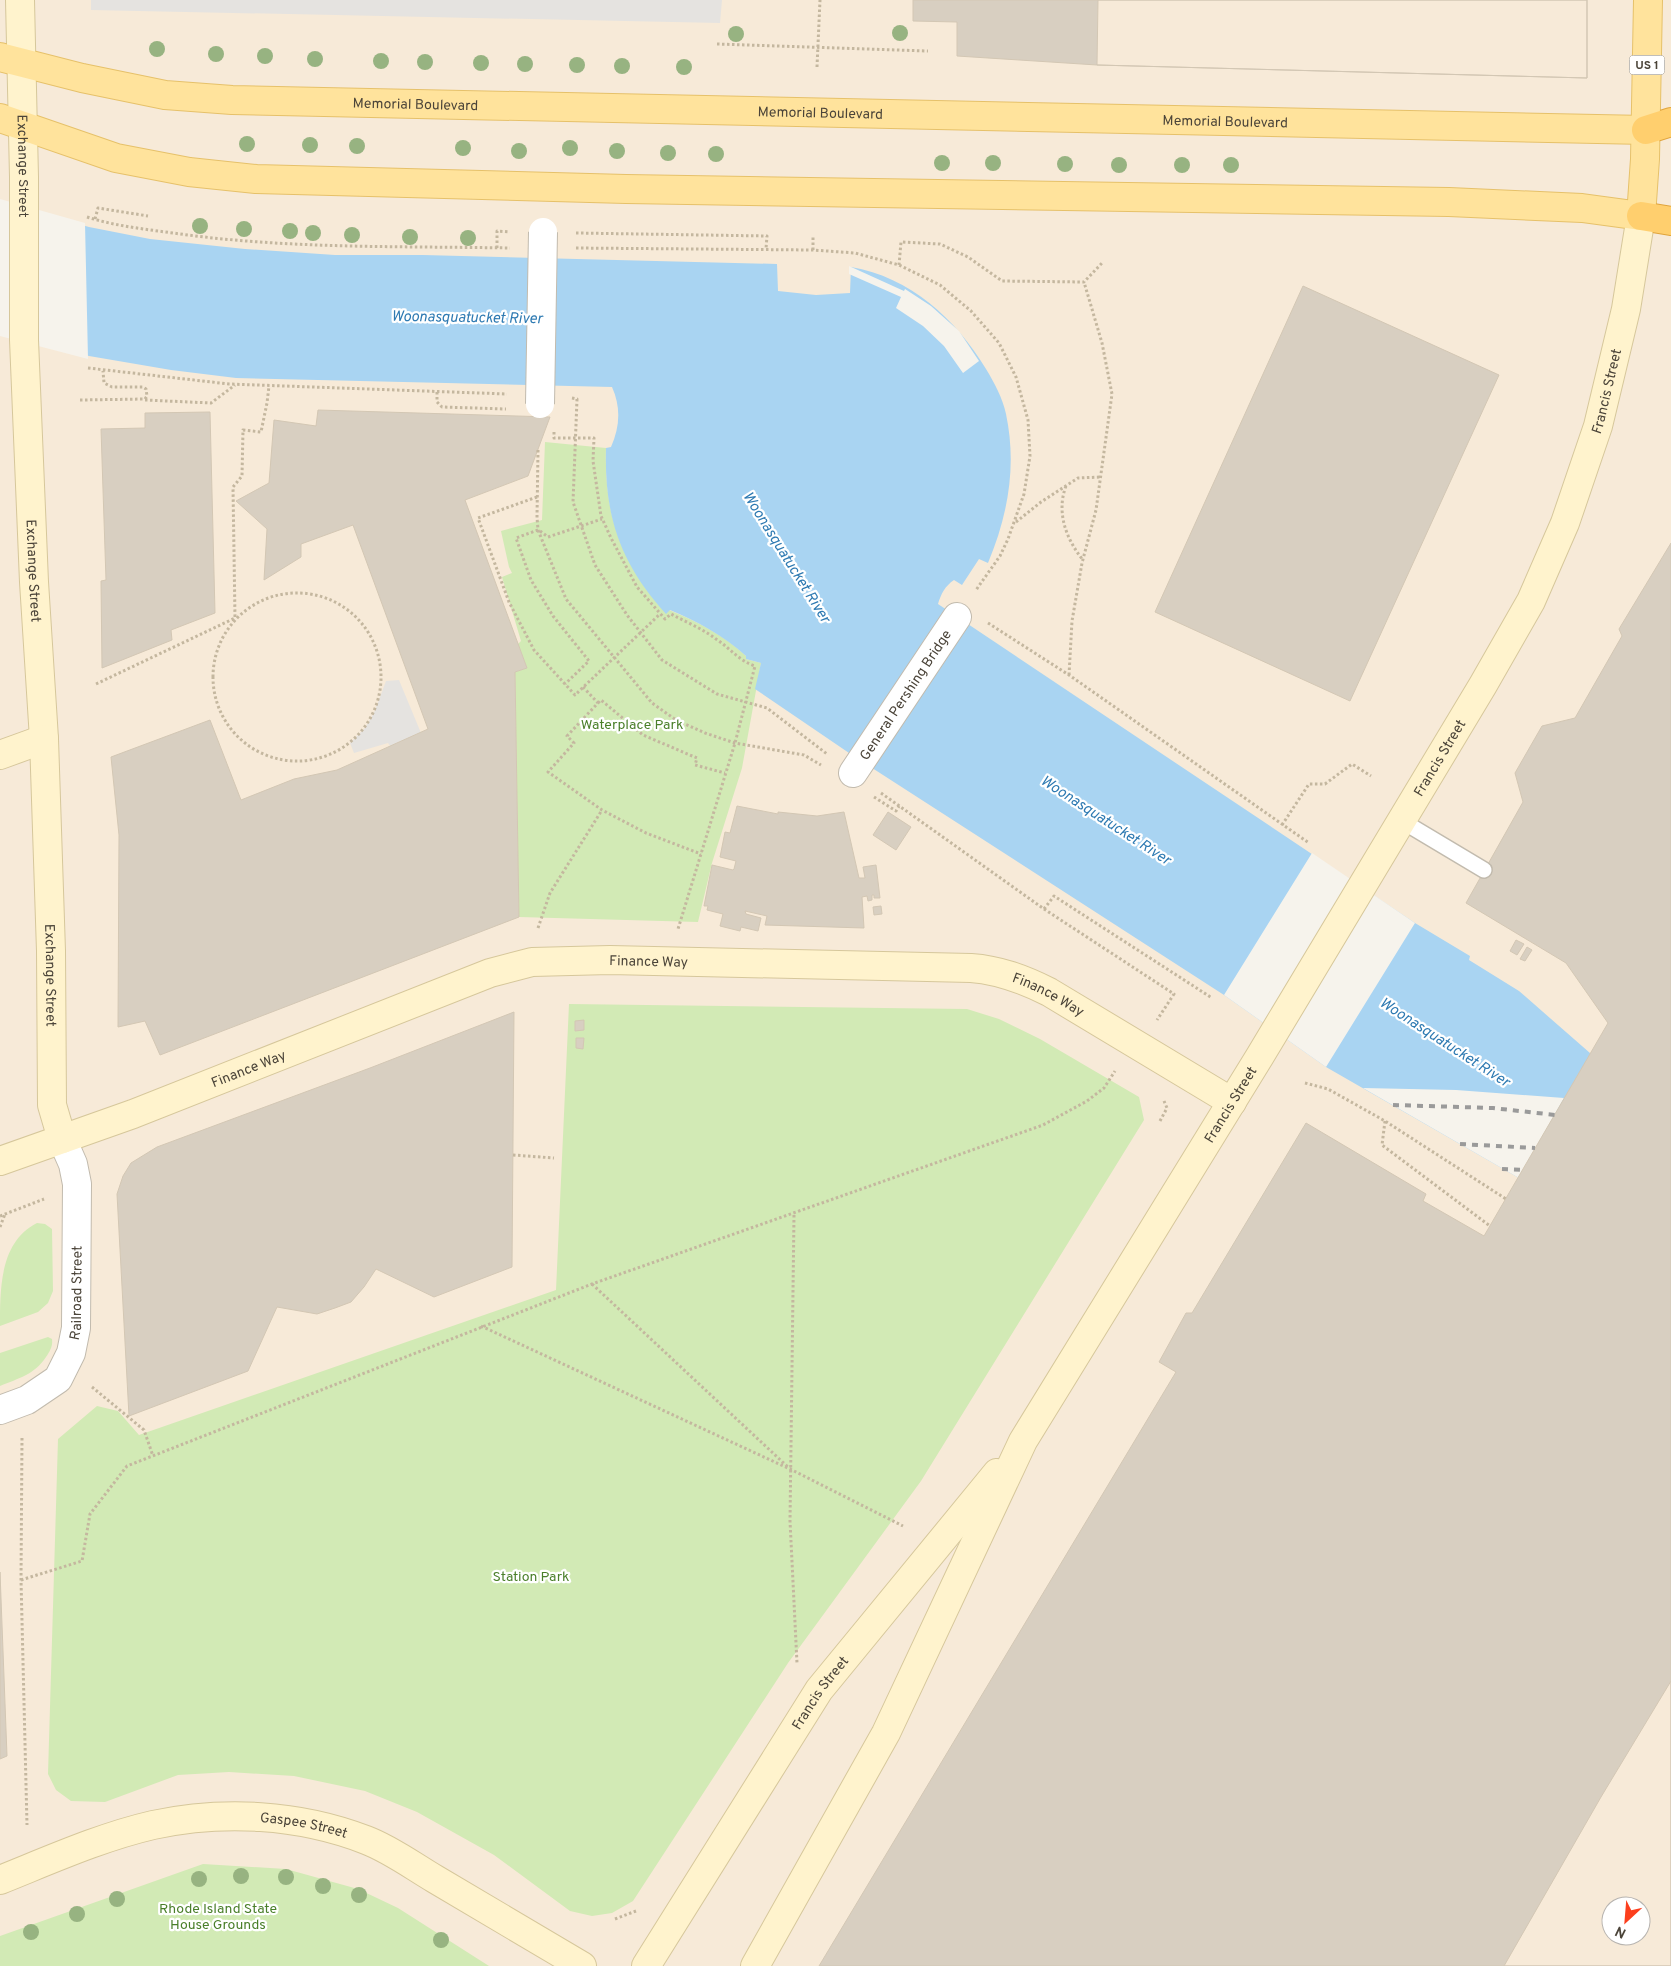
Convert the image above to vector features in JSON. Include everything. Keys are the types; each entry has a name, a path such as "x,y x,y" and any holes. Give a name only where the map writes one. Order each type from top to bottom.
{"highway":[{"path":"1641,216 1671,221"}],"main road":[{"name":"Exchange Street","path":"20,0 10,60 11,122 23,200 24,340 34,582 44,739 51,951 52,1106 62,1139"},
{"name":"Francis Street","path":"755,1966 886,1733 1023,1441 1232,1102 1484,685 1522,618 1566,524 1598,426 1626,309 1641,216 1663,129 1648,0"},
{"name":"Memorial Boulevard","path":"10,60 165,95 232,100 1663,129"},
{"path":"11,122 124,160 189,172 264,179 626,189 1449,202 1582,208 1641,216"},
{"path":"0,755 44,739"},
{"name":"Finance Way","path":"0,1161 133,1114 490,973 532,962 560,960 961,968 995,971 1021,979 1049,992 1232,1102"},
{"name":"Francis Street","path":"646,1966 819,1690 1023,1441"},
{"name":"Gaspee Street","path":"0,1880 128,1832 155,1825 209,1817 240,1816 285,1820 330,1828 376,1844 582,1966"}],"street":[{"path":"540,404 543,232"},
{"name":"General Pershing Bridge","path":"853,773 961,612"},
{"name":"Railroad Street","path":"0,1410 27,1400 58,1380 71,1353 76,1328 77,1184 73,1164 62,1139"}],"lane":[{"path":"1402,821 1484,870"}],"path":[{"path":"817,67 820,0"},
{"path":"717,44 928,51"},
{"path":"95,219 98,208 148,216"},
{"path":"87,217 121,225 207,238 308,246 518,248"},
{"path":"496,231 497,248"},
{"path":"543,232 766,236 766,249"},
{"path":"812,250 813,235"},
{"path":"899,265 901,242 940,244 968,257 1002,281 1084,282 1103,262"},
{"path":"575,248 766,249 855,253 899,265 940,285 971,311 999,343 1016,377 1028,420 1030,456 1024,494 1015,523 1000,556 961,612 1069,675 1310,844"},
{"path":"1069,675 1072,621 1102,477 1112,394 1102,343 1084,282"},
{"path":"88,368 236,384 515,395"},
{"path":"104,371 104,383 112,387 143,387 146,389 147,396 141,400"},
{"path":"80,400 211,403 236,384"},
{"path":"96,684 236,618 259,600 287,593 316,594 343,606 365,625 378,651 382,680 376,708 360,733 341,750 316,760 290,761 264,755 242,741 225,721 215,696 214,682 219,642 236,618 233,487 242,476 243,430 261,432 269,386"},
{"path":"437,392 437,402 442,407 495,408"},
{"path":"569,398 577,399 573,502 595,565 641,633 662,660 717,694 767,708 853,773 1044,909 1174,994 1154,1023"},
{"path":"554,438 594,438 593,461 602,519 610,538 637,587 660,614 665,619 671,614 707,633 744,663 755,666 734,744 678,932"},
{"path":"538,450 538,530 566,599 652,703 676,720 734,744 804,756 821,766"},
{"path":"1015,523 1040,502 1078,478 1102,477"},
{"path":"1066,486 1062,505 1062,517 1067,534 1083,561"},
{"path":"537,497 478,518 509,602 534,650 575,695 660,614"},
{"path":"538,530 548,537 602,519"},
{"path":"538,530 516,538 531,580 553,616 589,661 565,684"},
{"path":"583,687 598,703"},
{"path":"701,854 646,833 602,810 548,772 574,743 567,736 601,700 644,735 697,758 695,765 725,773"},
{"path":"1282,825 1309,784 1325,784 1352,764 1371,776"},
{"path":"871,796 896,810 899,806"},
{"path":"537,929 550,893 602,810"},
{"path":"1044,909 1054,896 1212,998"},
{"path":"21,1580 82,1561 90,1514 127,1466 592,1284 1043,1125 1087,1102 1104,1088 1116,1069 1124,1073"},
{"path":"1305,1083 1328,1089 1385,1121 1506,1200"},
{"path":"1160,1121 1168,1108 1162,1097"},
{"path":"1385,1121 1382,1145 1490,1226"},
{"path":"513,1155 554,1158"},
{"path":"0,1216 49,1197"},
{"path":"0,1228 5,1214"},
{"path":"794,1214 790,1520 797,1666"},
{"path":"592,1284 792,1470"},
{"path":"481,1326 792,1470 902,1526"},
{"path":"90,1386 144,1430 153,1456"},
{"path":"22,1437 21,1580 27,1825"},
{"path":"615,1919 636,1911"}],"shaded area":[{"path":"0,0 1671,0 1671,1966 0,1966"},
{"path":"91,0 722,0 720,23 91,10"},
{"path":"399,680 421,733 391,747 388,743 354,753 350,743 365,728 374,713 386,681"}],"green space":[{"name":"Waterplace Park","path":"545,442 606,448 608,495 612,516 618,537 637,576 666,613 669,610 700,624 720,635 746,656 746,659 761,663 742,768 712,863 698,922 519,917 515,672 527,668 518,644 521,641 502,577 512,573 501,531 542,520"},
{"name":"Station Park","path":"569,1004 967,1009 999,1019 1040,1039 1139,1097 1144,1120 921,1481 788,1663 633,1901 612,1913 592,1916 570,1911 494,1855 417,1812 365,1791 294,1776 229,1772 178,1775 105,1802 71,1801 56,1790 48,1774 58,1439 97,1406 118,1411 139,1435 556,1290"},
{"path":"37,1223 45,1224 52,1229 53,1291 48,1303 38,1312 0,1326 2,1281 9,1254 25,1231"},
{"path":"48,1337 52,1339 52,1346 41,1363 26,1375 0,1386 0,1353"},
{"name":"Rhode Island State House Grounds","path":"203,1864 286,1869 358,1889 398,1908 489,1966 0,1966 0,1936"}],"water":[{"name":"Woonasquatucket River","path":"0,202 89,227 150,239 245,249 335,255 423,255 777,264 778,291 816,295 850,293 851,267 873,272 912,290 946,317 961,333 989,374 1005,408 1011,452 1009,490 1001,527 988,563 979,559 962,585 954,580 948,585 938,604 1415,923 1470,956 1469,960 1519,991 1590,1053 1671,1134 1519,1178 1326,1067 1224,995 852,755 755,689 761,663 746,659 746,656 719,635 700,624 670,610 666,614 650,595 626,557 612,517 606,473 606,448 611,447 618,424 617,402 612,387 236,378 171,370 89,356 0,333"}],"pier":[{"path":"0,199 85,223 88,359 0,336"},
{"path":"849,266 904,291 905,289 931,306 959,331 979,361 963,373 944,346 923,326 896,308 901,297 849,274"},
{"path":"1312,853 1415,923 1326,1067 1224,995"},
{"path":"1363,1088 1456,1090 1564,1098 1519,1178"}],"building":[{"path":"913,0 1587,0 1587,78 1097,65 957,56 957,22 913,21"},
{"path":"1098,0 1587,0 1587,78 1097,65"},
{"path":"1303,286 1499,375 1350,701 1155,612"},
{"path":"318,410 550,417 528,476 465,500 527,668 515,672 519,917 160,1055 145,1021 118,1027 119,835 111,757 210,720 241,800 294,779 337,770 428,729 353,525 301,544 301,557 264,580 267,529 236,501 269,483 274,420 316,426"},
{"path":"210,412 215,613 171,630 172,640 102,668 101,581 106,580 101,429 145,428 145,413"},
{"path":"1671,543 1671,1966 819,1966 1176,1372 1159,1362 1186,1313 1192,1313 1306,1123 1426,1194 1423,1201 1484,1236 1608,1023 1566,963 1466,903 1523,802 1515,773 1542,726 1575,718 1622,636 1619,629"},
{"path":"737,806 778,814 778,812 817,816 844,812 859,878 865,878 863,867 876,865 880,898 874,898 874,895 872,895 872,900 868,901 867,896 862,897 864,928 765,925 767,916 745,911 746,914 761,918 758,931 741,927 740,931 720,926 723,914 707,910 708,906 704,906 712,865 734,869 736,861 720,857 725,832 730,833"},
{"path":"888,812 911,827 896,850 873,835"},
{"path":"881,906 882,914 874,915 873,907"},
{"path":"1516,940 1524,944 1517,955 1510,951"},
{"path":"1527,947 1532,950 1525,961 1520,959"},
{"path":"514,1012 512,1267 434,1297 376,1269 351,1302 317,1314 277,1307 248,1371 129,1416 117,1194 123,1176 131,1163 157,1147"},
{"path":"584,1020 584,1030 575,1031 575,1021"},
{"path":"576,1038 584,1038 583,1049 576,1048"},
{"path":"0,1572 7,1756 0,1759"},
{"path":"1671,1681 1671,1966 1504,1966 1601,1797"}],"railway":[{"path":"1393,1105 1493,1108 1555,1115"},
{"path":"1460,1144 1535,1148"},
{"path":"1502,1169 1523,1170"}]}
